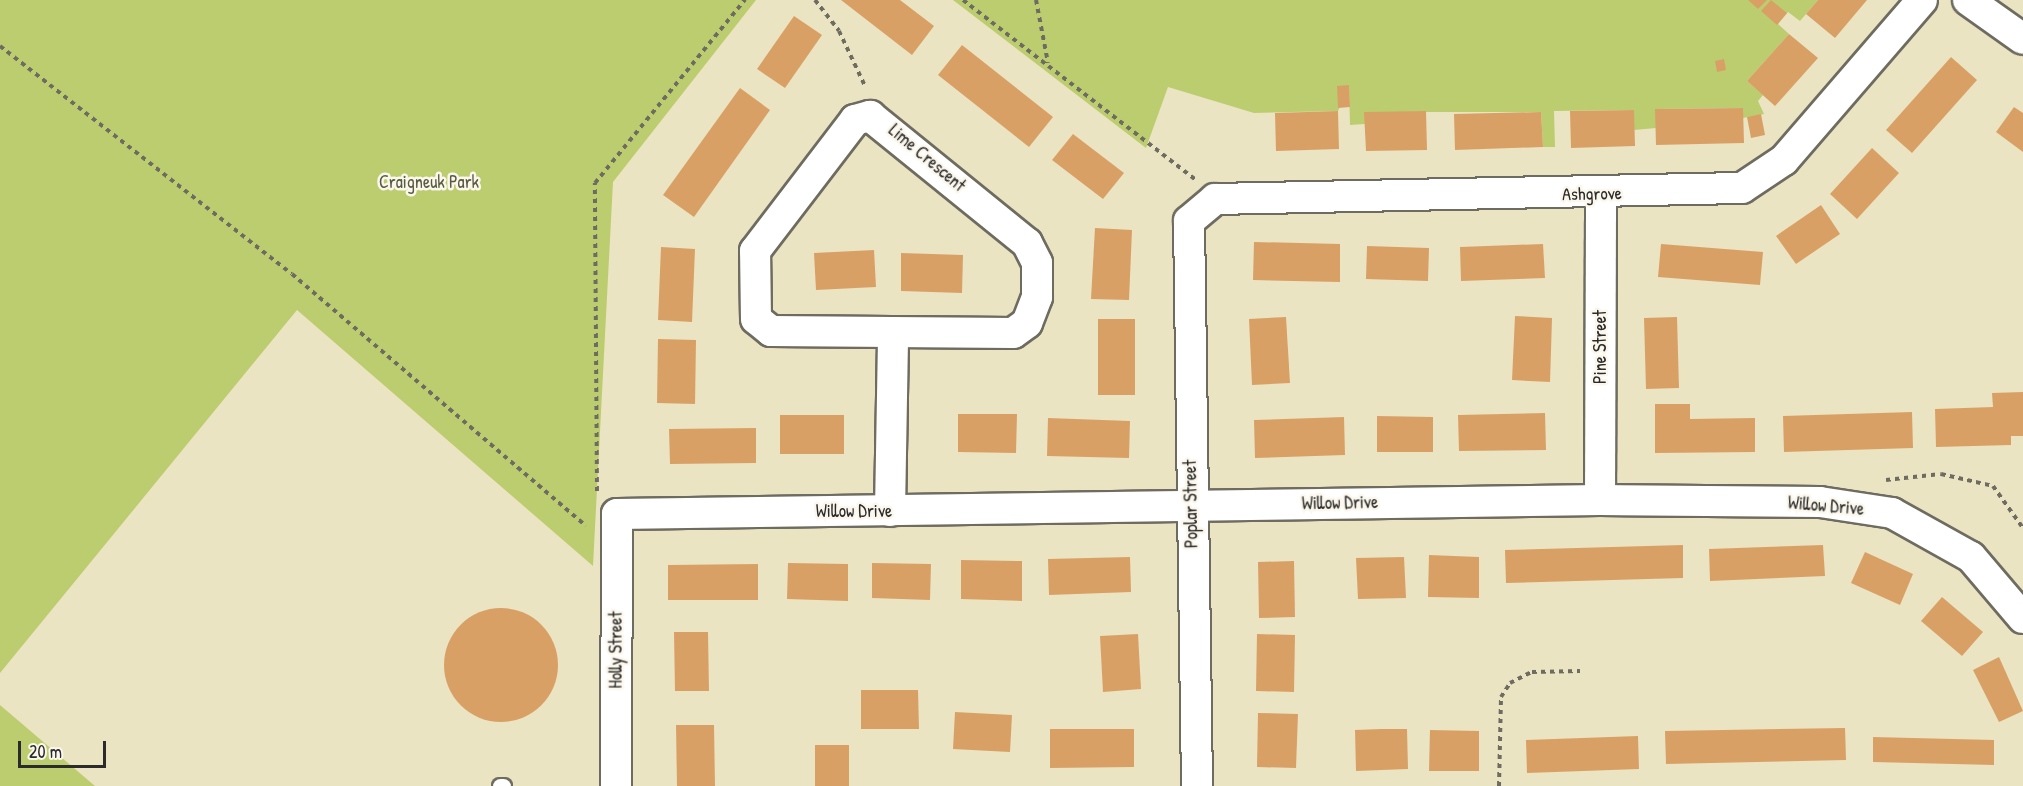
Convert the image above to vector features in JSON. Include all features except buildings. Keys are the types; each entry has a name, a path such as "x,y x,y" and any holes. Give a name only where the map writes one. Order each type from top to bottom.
{"street":[{"name":"Ashgrove","path":"1215,199 1601,195 1742,188 1784,160 1922,0"},
{"path":"1968,0 2023,39"},
{"name":"Lime Crescent","path":"870,116 1027,243 1037,263 1037,297 1027,323 1013,333 893,335 771,331 756,319 755,251 855,120 870,116"},
{"name":"Pine Street","path":"1600,500 1601,195"},
{"name":"Poplar Street","path":"1197,786 1190,505 1189,221 1215,199"},
{"path":"890,511 893,335"},
{"name":"Willow Drive","path":"617,514 1600,500 1820,502 1892,513 1971,557 2023,618"},
{"name":"Holly Street","path":"616,786 617,514"}],"path":[{"path":"617,514 597,498 595,183 745,0"},
{"path":"815,0 839,31 871,99 870,116"},
{"path":"963,0 1175,158 1215,199"},
{"path":"1036,0 1048,63"},
{"path":"0,46 292,274 617,552"},
{"path":"1878,481 1941,474 1993,486 2023,528"},
{"path":"1499,786 1501,698 1510,683 1532,672 1580,671"}],"green space":[{"name":"Craigneuk Park","path":"0,0 756,0 613,182 593,566 297,310 0,673"},
{"path":"953,0 1818,0 1800,21 1788,12 1778,24 1789,34 1747,81 1763,95 1758,101 1764,114 1743,118 1743,108 1656,109 1656,128 1634,130 1633,110 1554,111 1555,147 1543,147 1541,112 1365,112 1365,124 1350,125 1349,86 1338,111 1254,113 1168,87 1146,148"},
{"path":"0,705 95,786 0,786"}]}
